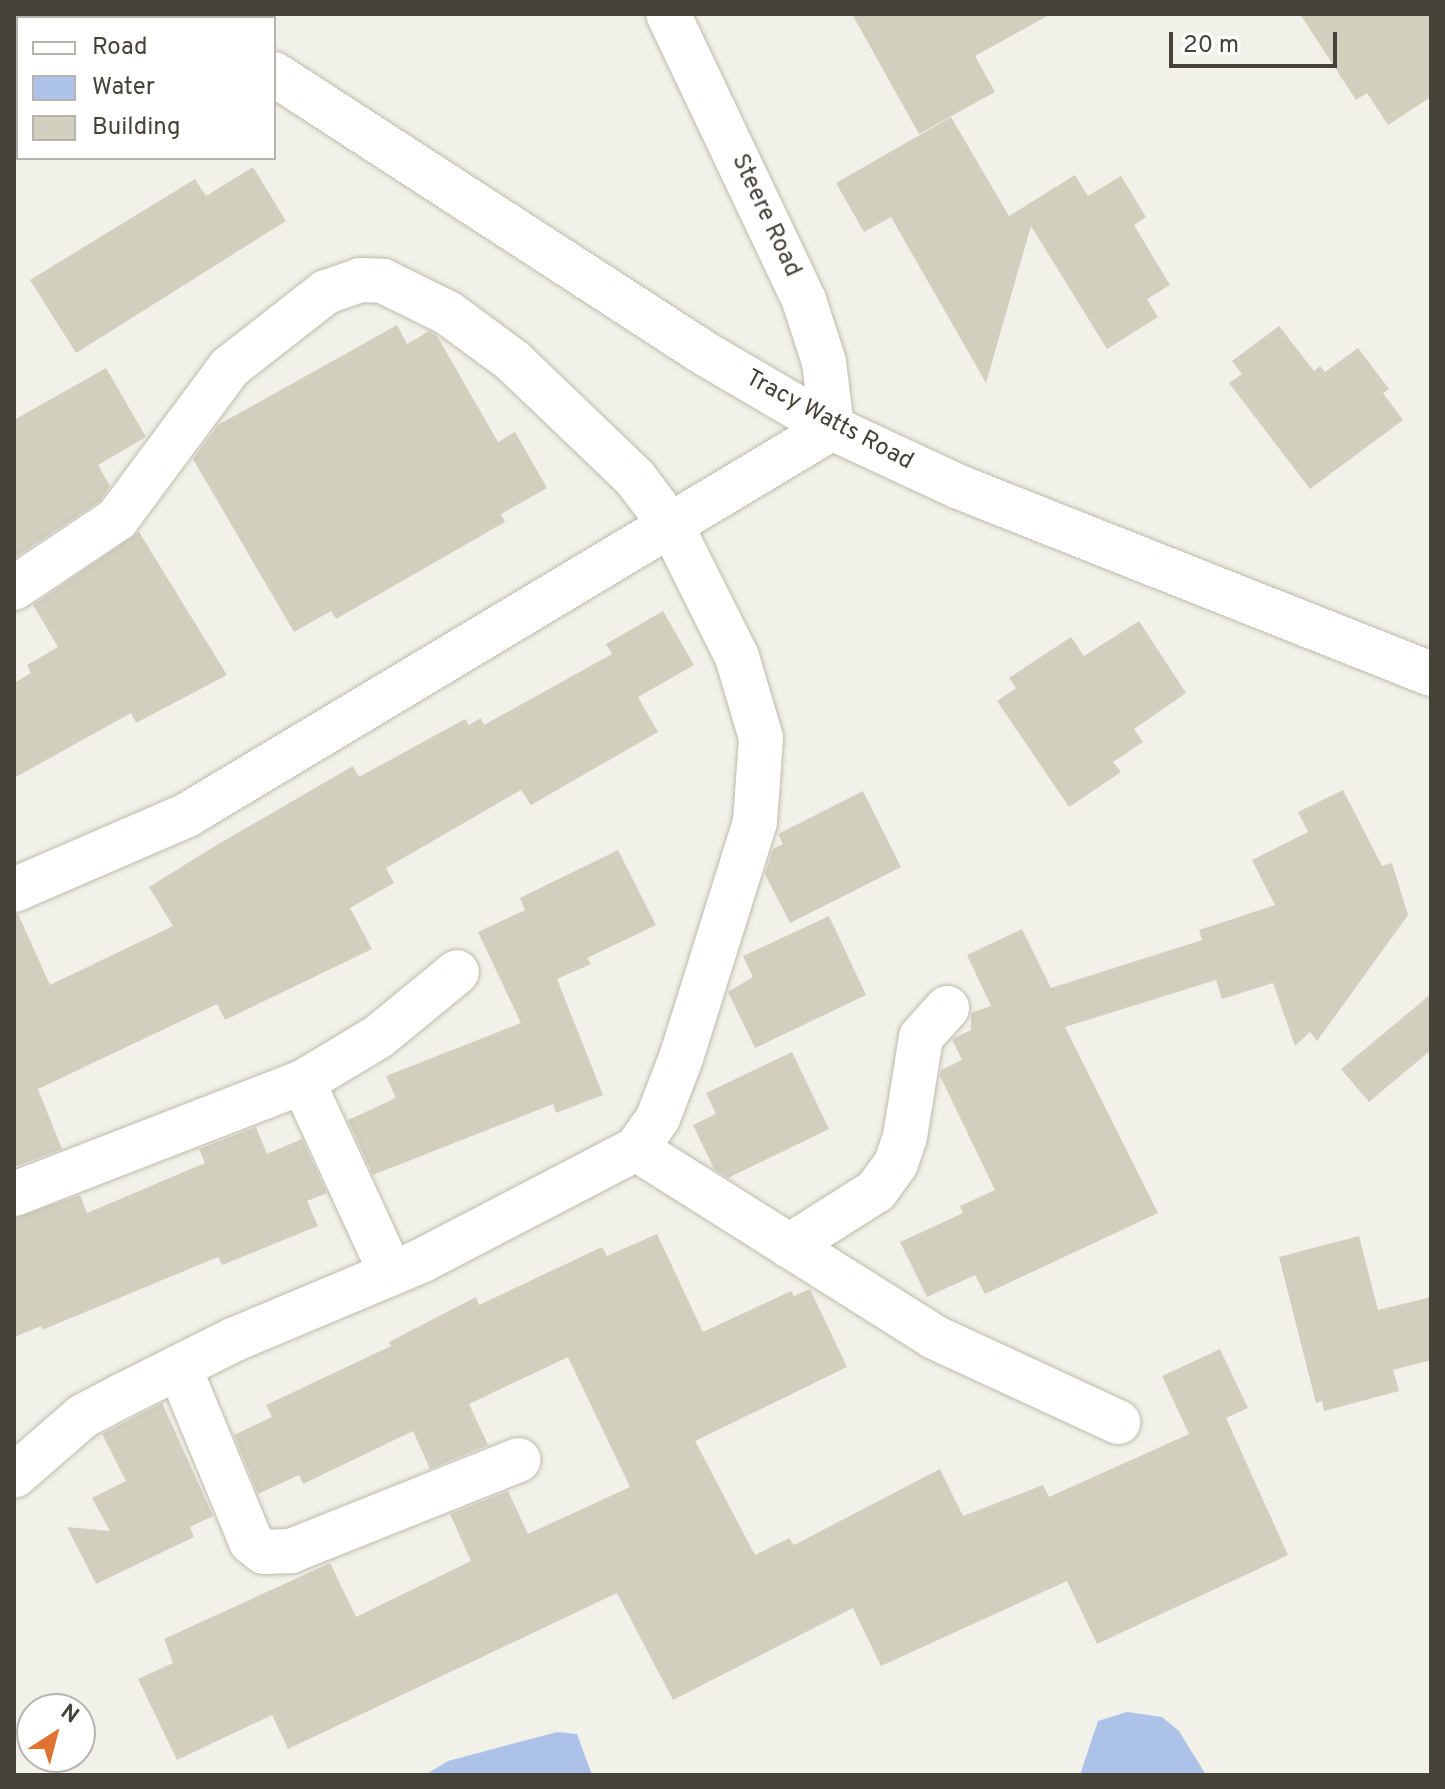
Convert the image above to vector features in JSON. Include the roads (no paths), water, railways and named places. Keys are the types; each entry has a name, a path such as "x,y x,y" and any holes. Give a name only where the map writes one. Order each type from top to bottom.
{"street":[{"name":"Steere Road","path":"668,14 804,300 824,362 832,428"},
{"name":"Tracy Watts Road","path":"276,75 704,353 832,428 959,487 1431,674"},
{"path":"14,588 117,519 230,367 326,292 360,280 383,281 417,295 513,361 635,478 672,527 737,657 761,738 755,822 681,1058 658,1118 636,1149 391,1273 179,1367 83,1416 14,1476"},
{"path":"14,890 187,815 672,527 832,428"},
{"path":"14,1194 303,1082 378,1037 457,972"},
{"path":"789,1246 876,1191 896,1163 905,1137 921,1037 947,1008"},
{"path":"303,1082 391,1273"},
{"path":"636,1149 934,1337 1118,1422"},
{"path":"179,1367 251,1542 264,1552 291,1551 519,1460"}],"water":[{"path":"1127,1712 1162,1717 1179,1731 1206,1775 1080,1775 1098,1721"},
{"path":"557,1732 577,1734 592,1775 425,1775 448,1761"}]}
